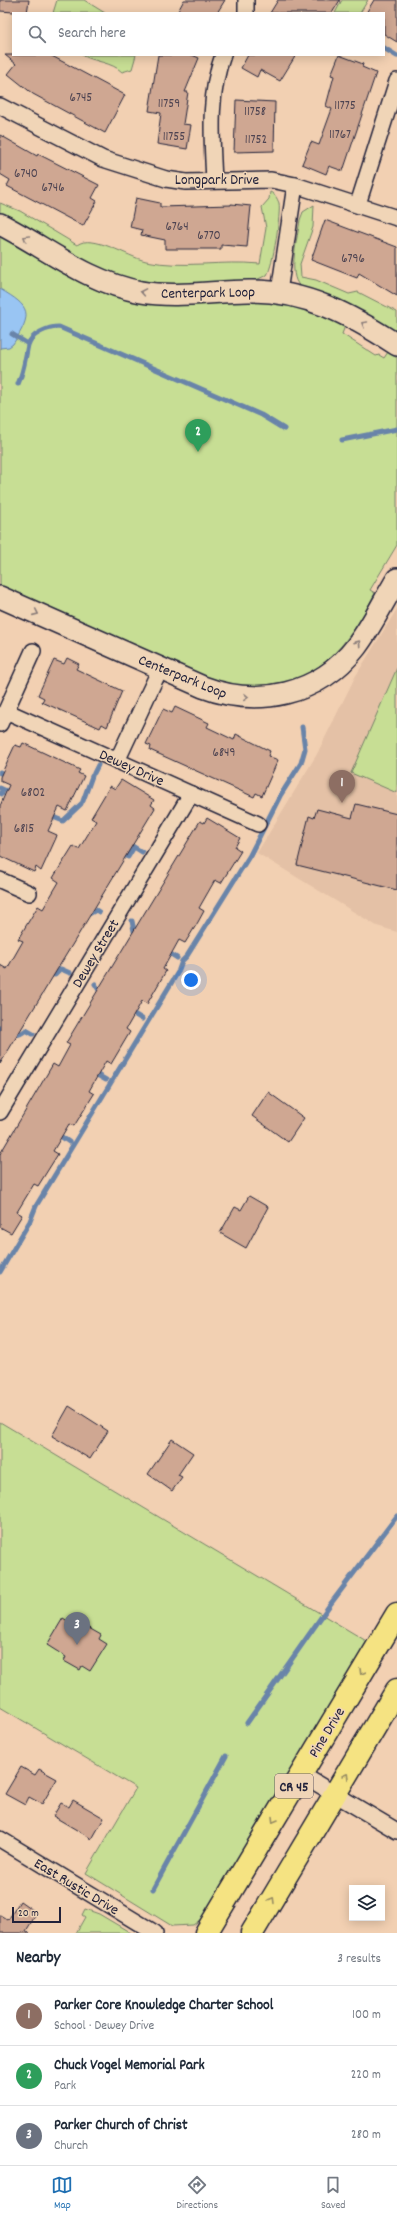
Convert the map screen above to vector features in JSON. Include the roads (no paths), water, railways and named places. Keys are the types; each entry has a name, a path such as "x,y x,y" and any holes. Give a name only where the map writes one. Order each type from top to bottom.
{"main road":[{"name":"Pine Drive","path":"206,1933 397,1614"},
{"name":"CR 45","path":"252,1933 397,1690"}],"street":[{"path":"246,0 246,12"},
{"path":"214,181 212,103 214,82 223,56"},
{"path":"358,204 397,81"},
{"name":"Longpark Drive","path":"0,106 109,161 172,180 186,182 263,179 295,185 358,204 397,218"},
{"path":"279,292 295,185"},
{"name":"Centerpark Loop","path":"0,224 80,271 128,289 177,295 245,291 279,292 308,299 339,311 397,345"},
{"name":"Centerpark Loop","path":"0,597 210,690 241,698 269,697 299,689 327,675 348,657 366,632 397,580"},
{"path":"3,718 33,651"},
{"path":"117,760 160,669"},
{"name":"Dewey Drive","path":"3,718 117,760 258,824"},
{"name":"Dewey Street","path":"0,1112 191,794"},
{"path":"0,880 29,893"},
{"path":"301,1774 397,1832"},
{"name":"East Rustic Drive","path":"0,1840 155,1933"}],"water":[{"path":"0,289 23,306 26,312 26,318 24,325 13,344 9,347 0,348"}],"waterway":[{"path":"385,49 397,56"},
{"path":"18,384 30,341 40,332 50,328 59,327 261,415 284,429"},
{"path":"12,334 28,344"},
{"path":"342,440 397,429"},
{"path":"0,1272 30,1221 36,1206 178,972 182,961 187,956 250,855 280,796 301,763 305,749 302,727"},
{"path":"94,773 98,765"},
{"path":"83,801 92,776"},
{"path":"0,788 11,793"},
{"path":"48,815 63,821 81,804"},
{"path":"120,854 128,857 134,847 142,852"},
{"path":"87,915 96,910 99,912"},
{"path":"132,921 134,931 139,934"},
{"path":"166,951 177,958"},
{"path":"48,974 55,975 61,969 70,973"},
{"path":"95,984 102,995"},
{"path":"129,1011 142,1019"},
{"path":"0,1028 13,1035 22,1033 26,1030 33,1034"},
{"path":"92,1072 106,1080"},
{"path":"56,1133 69,1142"},
{"path":"247,1723 329,1606 397,1516"},
{"path":"153,1889 226,1756"}],"place":[{"name":"Chuck Vogel Memorial Park","path":"198,452"},
{"name":"Parker Core Knowledge Charter School","path":"342,803"},
{"name":"Parker Church of Christ","path":"77,1645"}]}
